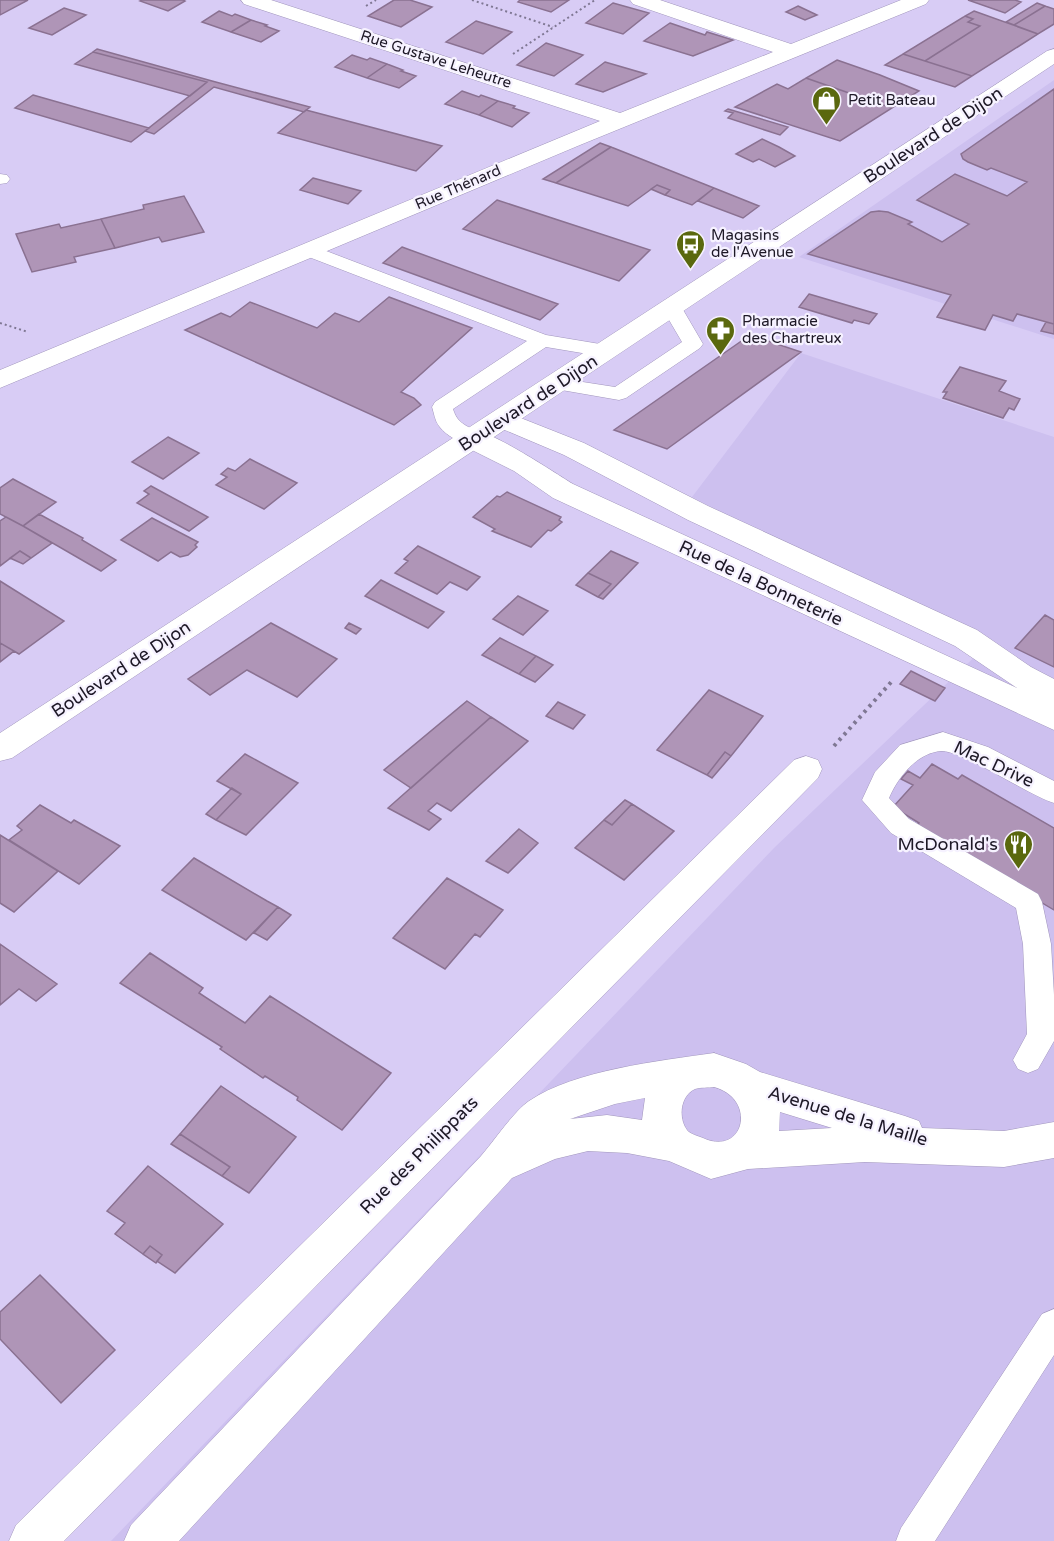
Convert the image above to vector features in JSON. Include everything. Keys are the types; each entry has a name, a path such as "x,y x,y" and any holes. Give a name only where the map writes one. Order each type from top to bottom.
{"street":[{"name":"Rue Gustave Leheutre","path":"251,0 620,120"},
{"path":"640,0 791,51"},
{"name":"Rue Thénard","path":"11,376 620,120 919,0"},
{"name":"Boulevard de Dijon","path":"0,748 1052,57"},
{"path":"0,354 11,376"},
{"name":"Rue de la Bonneterie","path":"503,419 584,454 698,513 966,638 1020,675 1054,693"},
{"name":"Rue de la Bonneterie","path":"472,439 524,465 563,491 1054,718"},
{"name":"Rue des Philippats","path":"32,1541 806,769"},
{"path":"147,1541 495,1169 541,1114 571,1099 615,1087 714,1070 732,1075 748,1086 761,1107 761,1131 747,1151 711,1161 674,1144 604,1131 570,1135 540,1145 495,1169"},
{"path":"674,1144 661,1118 666,1092 685,1074"},
{"name":"Avenue de la Maille","path":"748,1086 947,1147"},
{"name":"Avenue de la Maille","path":"747,1151 865,1144 1004,1149 1054,1140"}],"lane":[{"path":"308,250 542,340 606,351"},
{"path":"557,384 619,394 693,344 672,308"},
{"path":"472,439 447,423 442,407 542,340"},
{"name":"Mac Drive","path":"1028,1060 1042,1036 1037,944 1028,902 900,826 875,800 884,779 909,752 943,741 979,754 1054,794"},
{"path":"914,1541 1054,1325"}],"path":[{"path":"471,0 554,28"},
{"path":"483,75 595,0"},
{"path":"806,769 841,740 915,654"}],"shaded area":[{"path":"1054,80 1054,339 799,257"},
{"path":"801,353 1054,437 1054,1541 111,1541 775,847 985,647 692,497"}],"building":[{"path":"0,0 28,0 0,15"},
{"path":"394,0 410,0 432,7 401,27 368,16"},
{"path":"520,0 569,0 551,12 518,2"},
{"path":"968,0 1015,0 1021,2 1005,13"},
{"path":"140,1 185,1 168,11"},
{"path":"613,3 649,13 623,34 586,23"},
{"path":"1037,3 1045,6 1014,25 1006,22"},
{"path":"798,6 817,15 805,20 786,12"},
{"path":"1045,6 1054,9 1054,24 1038,34 1014,25"},
{"path":"64,8 86,15 52,35 29,28"},
{"path":"219,11 251,20 231,32 202,22"},
{"path":"974,11 1038,34 972,76 925,61 980,26 968,22 973,19 965,16"},
{"path":"965,16 973,19 968,22 980,26 925,61 903,54"},
{"path":"251,20 279,31 261,42 231,32"},
{"path":"476,21 512,32 483,54 446,42"},
{"path":"670,23 705,35 707,32 733,40 693,56 644,41"},
{"path":"546,43 583,55 554,76 517,65"},
{"path":"97,49 310,107 304,112 214,87 154,134 145,131 207,82 93,52"},
{"path":"93,52 207,82 190,96 75,64"},
{"path":"903,54 972,76 955,87 885,65"},
{"path":"352,55 387,64 367,78 335,67"},
{"path":"837,60 919,91 892,108 806,78"},
{"path":"605,62 646,74 603,92 576,84"},
{"path":"387,64 416,76 399,88 367,78"},
{"name":"Petit Bateau","path":"806,78 892,108 840,141 735,107 777,84 788,89"},
{"path":"1054,89 1054,324 1017,314 1013,321 993,315 985,330 937,317 951,295 808,254 871,212 888,212 912,222 908,224 942,242 969,224 917,200 955,174 1007,196 1027,182 968,162 961,154"},
{"path":"462,91 498,101 479,115 445,104"},
{"path":"33,95 149,128 131,142 15,108"},
{"path":"498,101 529,113 512,127 479,115"},
{"path":"728,109 788,127 780,135 728,118 733,113 725,111"},
{"path":"306,110 442,146 416,171 278,133"},
{"path":"762,139 795,156 775,167 759,159 753,162 736,154"},
{"path":"600,143 611,147 556,183 543,179"},
{"path":"611,147 714,188 692,205 665,195 670,190 657,185 628,206 556,183"},
{"path":"313,178 361,191 348,204 300,190"},
{"path":"657,185 670,190 665,195 651,189"},
{"path":"714,188 759,206 743,218 698,201"},
{"path":"184,196 204,232 162,242 159,237 115,248 101,219 144,209 143,205"},
{"path":"497,200 650,250 619,281 463,229"},
{"path":"101,219 115,248 74,257 76,262 32,272 16,234 59,224 61,228"},
{"path":"402,247 558,304 540,320 383,263"},
{"path":"809,294 877,314 869,324 854,320 852,323 799,307"},
{"path":"389,297 472,328 401,392 414,398 421,405 394,425 185,330 221,313 230,317 250,302 317,328 335,313 359,322"},
{"path":"1046,322 1054,324 1054,334 1041,331"},
{"path":"750,335 801,352 667,449 614,430"},
{"path":"960,367 1006,381 999,391 1020,399 1014,410 1009,408 1003,418 943,398 947,392 943,392"},
{"path":"168,437 199,453 163,479 132,462"},
{"path":"250,459 297,483 264,509 216,485 227,477 221,474 228,468 235,471"},
{"path":"13,479 56,502 23,526 0,514 0,488"},
{"path":"151,486 208,517 189,531 137,503 149,494 144,491"},
{"path":"507,492 561,517 559,520 562,522 551,531 548,530 531,547 492,531 495,529 473,517 497,496 500,497"},
{"path":"39,514 83,538 82,540 116,560 101,571 23,526"},
{"path":"6,517 52,543 31,558 20,551 0,566 0,521"},
{"path":"152,518 198,542 195,545 197,547 188,555 180,557 171,552 158,561 121,540"},
{"path":"418,546 480,577 467,590 450,582 437,594 395,573 408,561 404,559"},
{"path":"20,551 31,558 23,564 10,558"},
{"path":"611,551 638,563 603,599 598,597 611,584 588,573"},
{"path":"588,573 611,584 598,597 576,585"},
{"path":"381,580 444,612 428,628 365,596"},
{"path":"0,581 64,621 19,654 0,643"},
{"path":"518,596 548,611 523,635 493,619"},
{"path":"1045,615 1054,620 1054,667 1015,648"},
{"path":"271,623 337,659 297,697 247,670 210,695 188,679"},
{"path":"349,623 361,629 356,634 345,628"},
{"path":"500,638 536,656 519,674 482,655"},
{"path":"0,643 14,651 0,662"},
{"path":"536,656 553,665 535,682 519,674"},
{"path":"911,671 945,688 935,701 900,684"},
{"path":"709,690 763,716 731,756 725,752 707,775 657,750"},
{"path":"467,701 491,717 411,788 384,770"},
{"path":"558,702 585,715 573,729 546,716"},
{"path":"491,717 528,741 451,811 437,803 428,811 441,819 429,830 388,808"},
{"path":"725,752 731,756 712,778 707,775"},
{"path":"245,754 298,783 246,835 216,820 241,794 217,781"},
{"name":"McDonald's","path":"932,764 958,779 962,775 1054,828 1054,910 915,827 919,823 893,807 913,785 901,779 908,771 920,778"},
{"path":"232,788 241,794 216,820 206,814"},
{"path":"625,800 632,804 612,825 604,820"},
{"path":"632,804 674,831 624,880 575,848 604,820 612,825"},
{"path":"40,805 71,823 74,820 120,846 79,884 9,840 22,830 17,826"},
{"path":"519,829 538,843 508,873 486,861"},
{"path":"0,835 58,871 14,912 0,903"},
{"path":"194,858 278,907 246,940 162,890"},
{"path":"447,878 503,910 480,937 475,934 445,969 393,938"},
{"path":"278,907 291,915 267,940 254,933"},
{"path":"0,944 57,984 36,1001 19,989 0,1005"},
{"path":"150,953 203,988 199,993 245,1023 270,996 391,1073 342,1130 297,1100 298,1097 265,1076 263,1078 220,1049 222,1047 120,983"},
{"path":"221,1086 296,1137 249,1193 222,1176 230,1167 180,1134"},
{"path":"180,1134 230,1167 222,1176 171,1144"},
{"path":"148,1166 223,1224 175,1273 157,1261 162,1255 150,1246 143,1254 115,1234 125,1223 107,1211"},
{"path":"150,1246 162,1255 156,1263 143,1254"},
{"path":"40,1275 115,1350 61,1403 0,1339 0,1312"}],"place":[{"name":"Petit Bateau","path":"827,126"},
{"name":"Magasins de l'Avenue","path":"690,270"},
{"name":"Pharmacie des Chartreux","path":"721,356"},
{"name":"McDonald's","path":"1019,870"}]}
